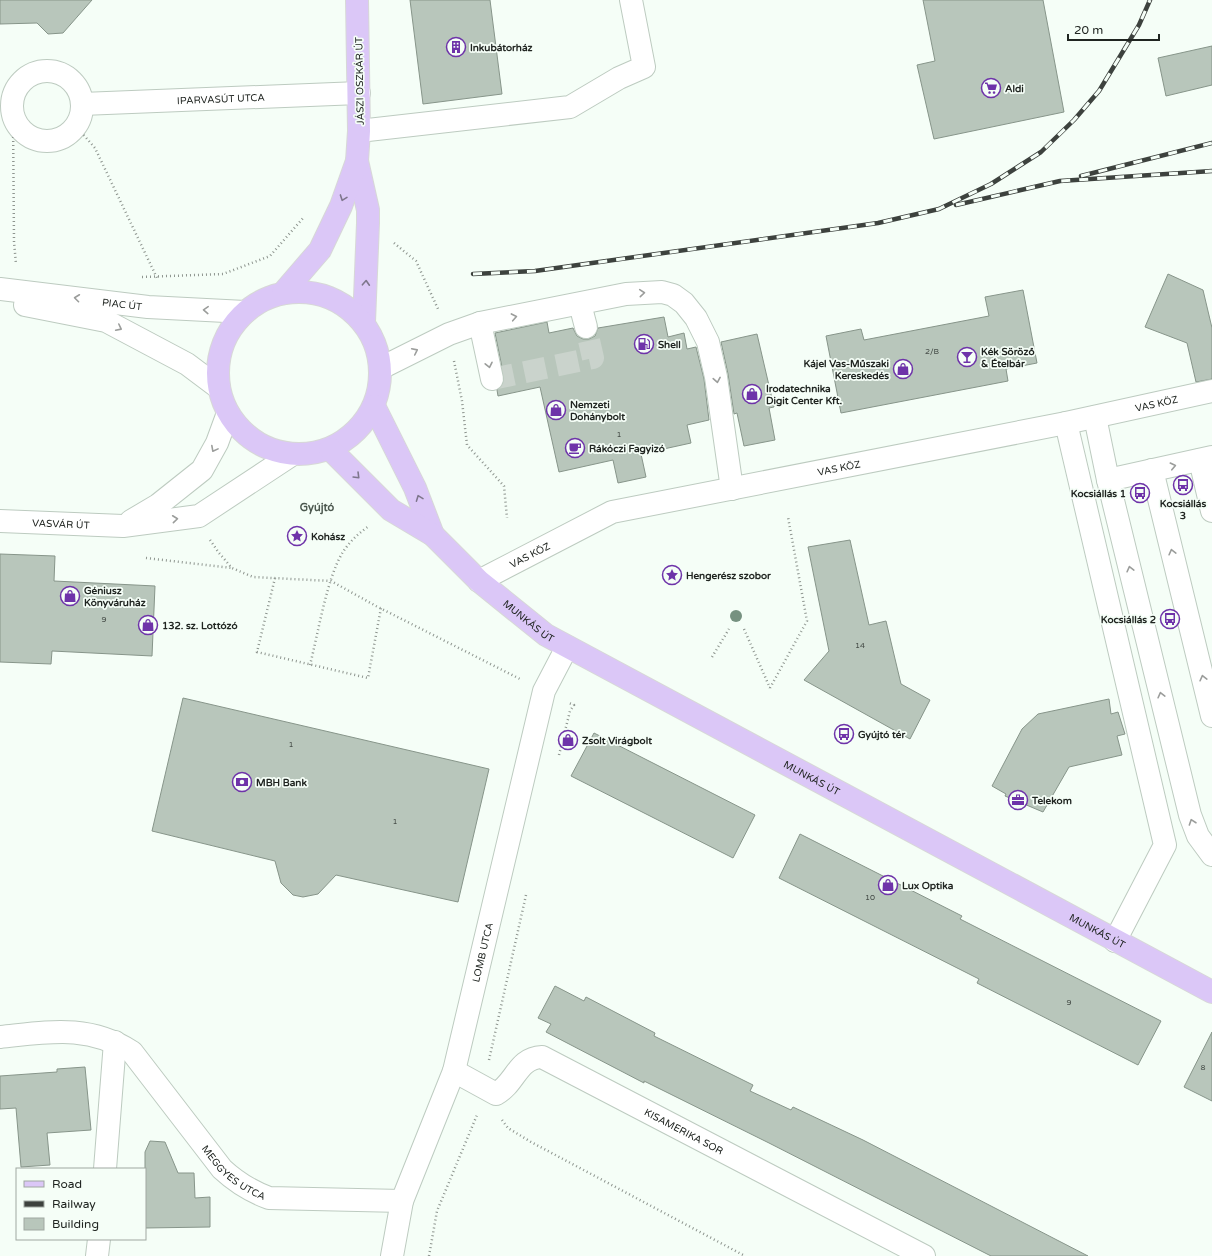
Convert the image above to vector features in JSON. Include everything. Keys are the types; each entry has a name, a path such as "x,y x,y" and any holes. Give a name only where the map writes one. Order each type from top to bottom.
{"main road":[{"name":"JÁSZI OSZKÁR ÚT","path":"357,0 360,131 357,161"},
{"path":"283,293 320,250 334,220 357,161"},
{"path":"357,161 368,210 364,322"},
{"path":"301,291 319,293 336,300 351,310 364,322 376,344 381,368 380,388 374,406 364,424 348,438 330,449 292,454 273,450 255,442 240,429 228,413 219,388 218,372 221,349 234,324 245,312 263,300 283,293 301,291"},
{"path":"374,406 415,488 433,535"},
{"path":"330,449 391,510 433,535"},
{"name":"MUNKÁS ÚT","path":"433,535 479,581 546,635 1212,992"}],"street":[{"path":"360,131 570,107 619,78 644,67 632,0"},
{"path":"43,72 54,72 65,76 74,83 80,93 82,104 81,115 76,126 68,135 57,140 46,141 34,139 24,133 17,124 13,113 13,101 16,91 23,82 32,75 43,72"},
{"name":"IPARVASÚT UTCA","path":"82,104 359,93"},
{"name":"PIAC ÚT","path":"0,289 148,306 245,312"},
{"path":"381,368 449,334 480,323 626,294 662,292 673,295 684,303 696,318 708,342 716,377 732,489"},
{"path":"0,300 106,321 187,364 219,388"},
{"path":"580,304 586,327"},
{"path":"480,323 492,379"},
{"name":"VAS KÖZ","path":"479,581 612,512 1066,423 1212,391"},
{"path":"123,526 158,505 202,470 217,443 228,413"},
{"path":"1094,417 1190,815 1198,836 1212,855"},
{"path":"1066,423 1165,845 1115,941"},
{"name":"VASVÁR ÚT","path":"0,521 123,526 199,516 292,454"},
{"path":"1108,480 1206,458 1212,511"},
{"path":"1152,470 1212,716"},
{"name":"LOMB UTCA","path":"392,1256 402,1201 454,1071 544,691 567,647"},
{"name":"MEGGYES UTCA","path":"0,1037 57,1032 88,1033 116,1042 132,1052 222,1169 236,1182 253,1192 269,1198 402,1201"},
{"path":"105,1168 116,1042"},
{"name":"KISAMERIKA SOR","path":"504,1089 525,1062 533,1057 542,1056 924,1256"},
{"path":"454,1071 496,1094 504,1089"},
{"path":"97,1256 99,1240"}],"path":[{"path":"13,113 14,242 17,271"},
{"path":"76,126 95,148 157,278 223,274 270,256 309,211 334,220"},
{"path":"368,223 416,260 449,334 462,401 467,445 504,486 507,518"},
{"path":"744,629 770,688 807,621 788,517"},
{"path":"310,665 331,581 343,552 356,535 373,524"},
{"path":"208,537 218,553 232,568"},
{"path":"146,558 232,568 253,577 331,581 544,691"},
{"path":"275,578 257,652 368,678 381,608"},
{"path":"712,657 729,629"},
{"path":"504,1089 498,1104 499,1116 508,1128 745,1256"}],"building":[{"path":"0,0 92,0 63,33 48,34 37,23 0,24"},
{"name":"Inkubátorház","path":"410,0 490,0 502,94 423,104"},
{"name":"Aldi","path":"923,0 1043,0 1064,112 934,139 917,65 935,61"},
{"path":"1212,46 1212,85 1166,96 1158,58"},
{"path":"1168,274 1203,290 1212,328 1212,379 1196,382 1187,343 1145,327"},
{"path":"1023,290 1037,363 1006,369 1008,381 841,413 826,336 861,329 864,340 989,316 985,297"},
{"path":"664,317 668,337 684,333 687,349 696,347 704,379 709,420 687,425 691,443 641,454 646,477 618,483 613,460 559,472 540,387 498,396 497,390 504,383 504,377 495,333 547,322 549,333 573,328 577,336 583,339 589,339 595,336 598,328"},
{"name":"Irodatechnika Digit Center Kft.","path":"757,334 774,407 769,408 775,440 744,446 737,413 734,414 728,374 721,342"},
{"path":"850,540 869,625 886,621 901,684 930,700 910,739 804,680 829,651 808,547"},
{"path":"0,554 55,556 54,581 155,586 152,656 52,651 51,664 0,662"},
{"path":"183,698 489,769 458,902 336,875 318,894 303,897 293,895 281,883 275,861 152,831"},
{"path":"1109,699 1111,714 1118,712 1125,734 1117,736 1122,755 1069,767 1043,812 1005,796 1006,794 992,786 1022,729 1038,714"},
{"path":"594,733 755,815 733,858 571,776"},
{"path":"800,834 962,916 960,919 1161,1021 1138,1065 977,983 979,979 779,878"},
{"path":"555,986 584,1001 586,997 655,1033 654,1036 753,1085 750,1091 791,1110 793,1107 863,1140 1088,1256 991,1256 769,1143 644,1081 644,1083 546,1032 551,1024 538,1018"},
{"path":"1212,1032 1212,1101 1184,1087"},
{"path":"85,1067 91,1130 47,1133 50,1165 21,1167 16,1108 0,1109 0,1076 57,1072 57,1069"},
{"path":"150,1141 165,1142 178,1173 194,1173 195,1198 210,1197 210,1227 146,1228 145,1152"}],"tunnel":[{"path":"492,379 593,358 586,327"}],"railway":[{"path":"473,274 535,271 878,223 939,209 991,184 1041,152 1074,120 1099,91 1139,25 1150,0"},
{"path":"1081,176 1212,143"},
{"path":"956,205 1060,181 1212,171"}],"place":[{"name":"Inkubátorház","path":"456,47"},
{"name":"Aldi","path":"991,88"},
{"name":"Shell","path":"644,344"},
{"name":"Kék Söröző & Ételbár","path":"967,357"},
{"name":"Kájel Vas-Műszaki Kereskedés","path":"903,369"},
{"name":"Irodatechnika Digit Center Kft.","path":"752,394"},
{"name":"Nemzeti Dohánybolt","path":"556,410"},
{"name":"Rákóczi Fagyizó","path":"575,448"},
{"name":"Kocsiállás 3","path":"1183,485"},
{"name":"Kocsiállás 1","path":"1140,493"},
{"name":"Kohász","path":"297,536"},
{"name":"Hengerész szobor","path":"672,575"},
{"name":"Géniusz Könyváruház","path":"70,596"},
{"name":"Kocsiállás 2","path":"1170,619"},
{"name":"132. sz. Lottózó","path":"148,625"},
{"name":"Gyújtó tér","path":"844,734"},
{"name":"Zsolt Virágbolt","path":"568,740"},
{"name":"MBH Bank","path":"242,782"},
{"name":"Telekom","path":"1018,800"},
{"name":"Lux Optika","path":"888,885"}],"district":[{"name":"Gyújtó","path":"317,507"}]}
